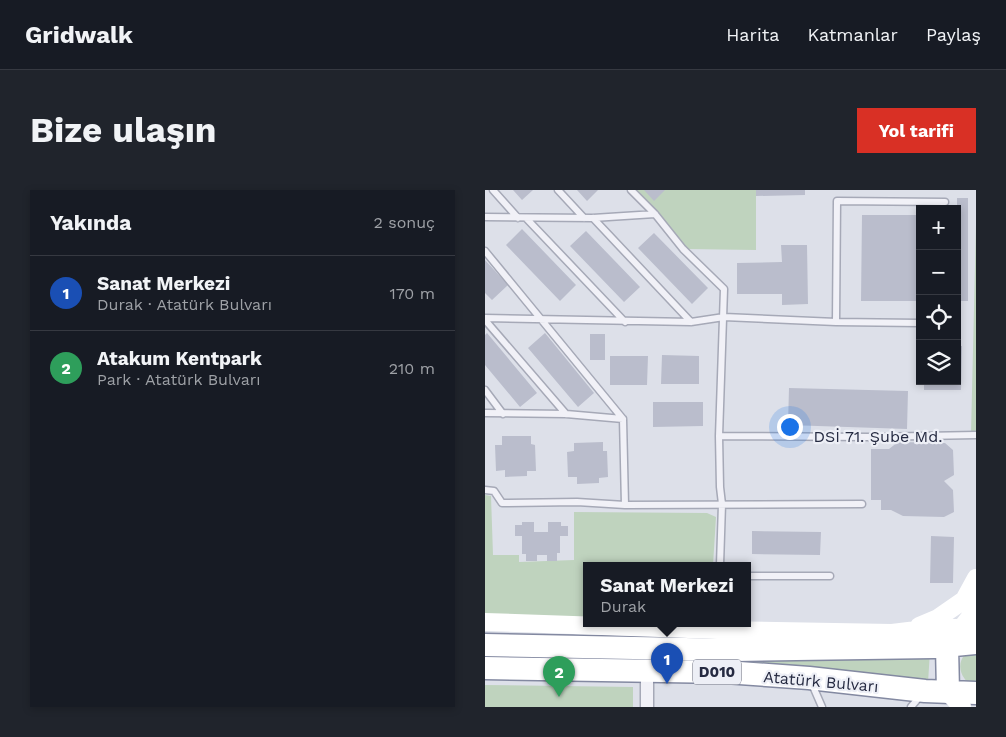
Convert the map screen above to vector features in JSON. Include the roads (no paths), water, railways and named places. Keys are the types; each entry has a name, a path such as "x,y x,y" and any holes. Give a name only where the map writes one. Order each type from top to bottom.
{"highway":[{"name":"Atatürk Bulvarı","path":"485,645 735,650 934,647 965,636"},
{"path":"955,700 965,636"},
{"name":"Atatürk Bulvarı","path":"485,668 725,672 809,678 918,699 955,700 976,693"}],"main road":[{"path":"903,632 938,618 964,600 976,578"},
{"path":"748,627 903,632 933,628 965,636 976,604"},
{"path":"485,622 583,624"}],"street":[{"path":"647,672 647,707"}],"lane":[{"path":"493,190 518,218"},
{"path":"558,190 584,218"},
{"path":"631,190 655,214 683,249 724,290 719,436 722,504 720,562"},
{"path":"836,322 837,201 945,202"},
{"path":"485,218 593,218 655,214"},
{"path":"526,218 625,322"},
{"path":"593,218 691,322"},
{"path":"485,250 623,419 625,505"},
{"path":"485,319 691,322 724,317 836,322 916,323"},
{"path":"485,319 565,414"},
{"path":"485,390 503,414"},
{"path":"485,413 565,414 623,419"},
{"name":"DSİ 71. Şube Md.","path":"719,436 870,437 976,435"},
{"path":"485,490 494,491 502,503 577,502 625,505 862,504"},
{"path":"751,576 830,576"},
{"path":"809,678 822,707"}],"place":[{"name":"Sanat Merkezi","path":"667,684"},
{"name":"Atakum Kentpark","path":"559,697"}]}
